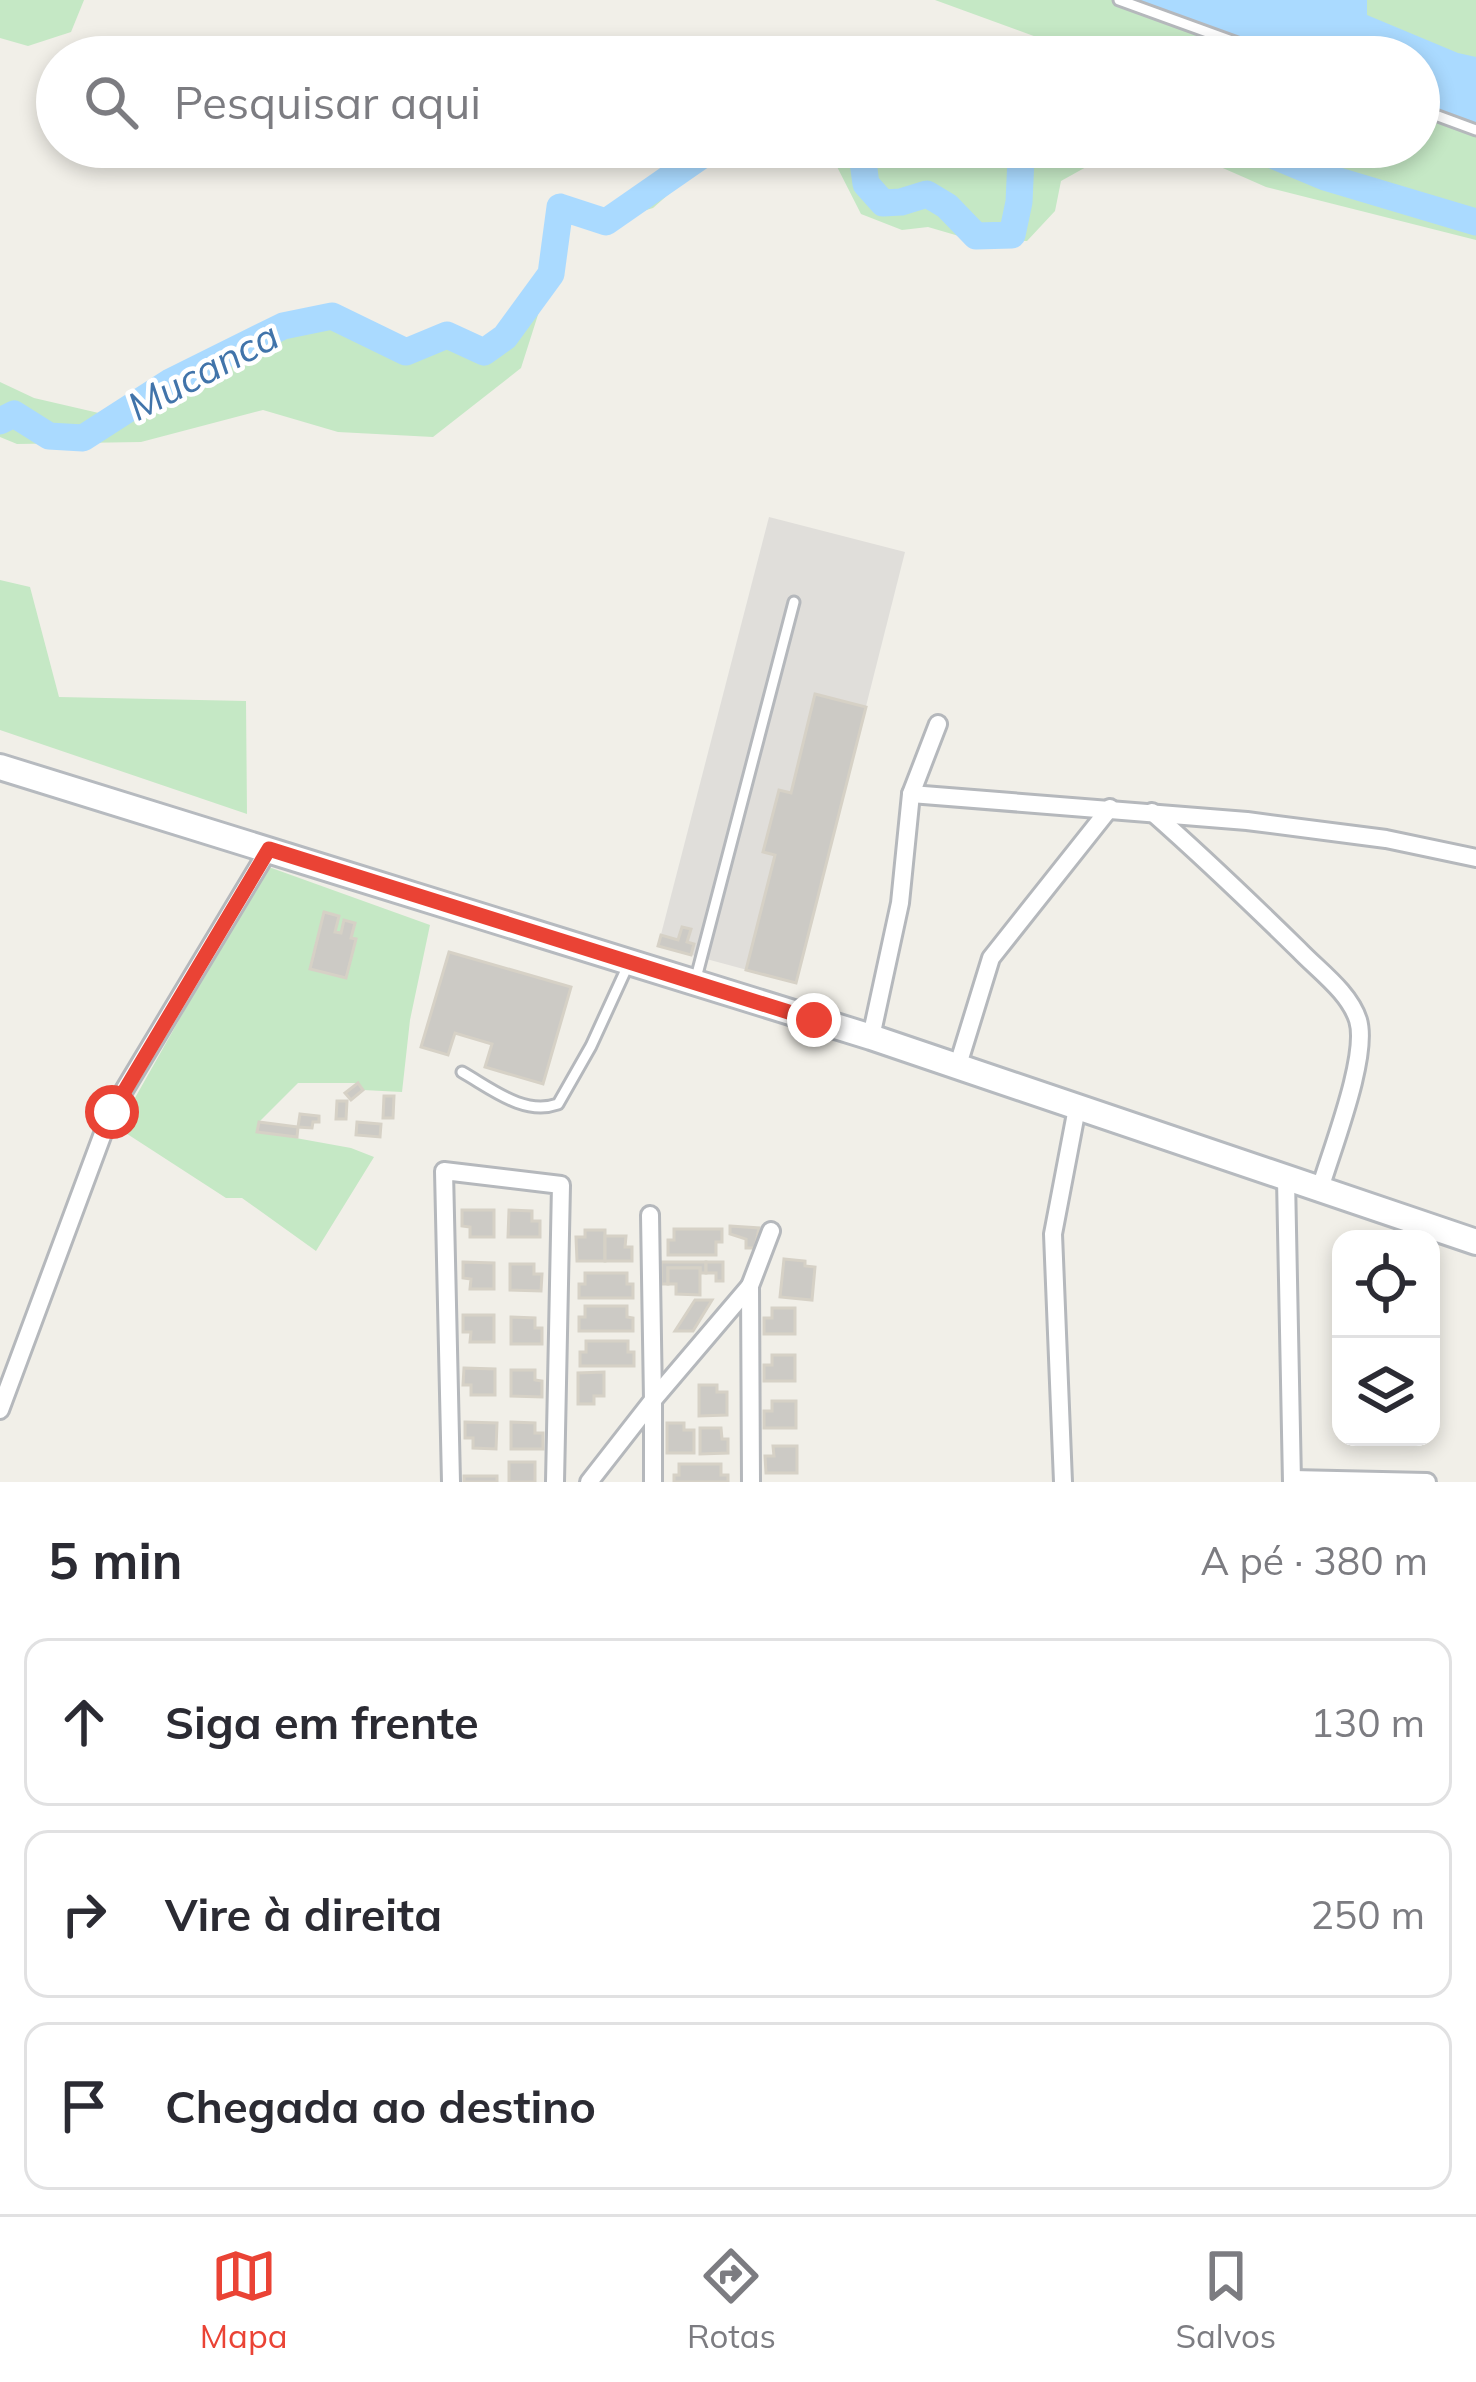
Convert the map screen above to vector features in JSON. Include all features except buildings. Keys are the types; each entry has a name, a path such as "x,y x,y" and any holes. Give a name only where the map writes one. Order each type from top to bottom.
{"street":[{"path":"871,1037 900,903 911,794 938,724"},
{"path":"0,767 871,1037 1476,1241"},
{"path":"911,794 1151,812 1386,839 1476,858"},
{"path":"958,1065 992,958 1110,808"},
{"path":"1151,812 1220,871 1334,986 1358,1022 1360,1054 1320,1189"},
{"path":"0,1410 112,1112 269,849"},
{"path":"1064,1482 1053,1234 1077,1108"},
{"path":"451,1482 444,1172 561,1185 555,1482"},
{"path":"1286,1179 1292,1480 1427,1482"},
{"path":"650,1215 653,1482"},
{"path":"589,1482 750,1286 771,1231"},
{"path":"750,1286 751,1482"}],"lane":[{"path":"1119,0 1218,36"},
{"path":"1440,117 1476,130"},
{"path":"694,984 794,602"},
{"path":"462,1072 519,1104 541,1110 558,1104 629,963"}],"shaded area":[{"path":"769,517 905,552 796,983 658,946"}],"green space":[{"path":"0,0 84,0 71,32 36,36 36,43 28,46 0,38"},
{"path":"935,0 1476,0 1476,240 1266,187 1223,168 1440,168 1440,36 1034,36"},
{"path":"683,168 698,168 653,208 606,222"},
{"path":"838,168 1084,168 1061,181 1055,211 1027,241 976,241 928,227 902,230 861,214"},
{"path":"551,274 521,368 433,437 338,432 263,410 141,442 17,444 0,437 0,382 34,398 116,417 170,382 283,326 332,316 406,352 447,335 484,352 505,337"},
{"path":"0,580 30,587 59,697 246,701 247,814 0,730"},
{"path":"266,866 430,925 410,1020 402,1092 363,1090 357,1083 298,1083 259,1122 257,1131 351,1148 374,1157 316,1251 242,1198 226,1198 118,1128"}],"water":[{"path":"1119,0 1367,0 1367,15 1417,36 1218,36"},
{"path":"1440,45 1476,57 1476,130 1440,117"}],"waterway":[{"name":"Mucanca","path":"0,421 14,414 49,436 83,438 170,382 283,326 332,316 406,352 447,335 484,352 505,337 551,274 560,207 606,222 684,168"},
{"name":"Mucanca","path":"864,168 866,184 883,203 927,194 947,206 976,236 1012,235 1021,168"},
{"name":"Mucanca","path":"1303,168 1476,222"}],"route":[{"path":"112,1112 269,849 814,1020"}]}
